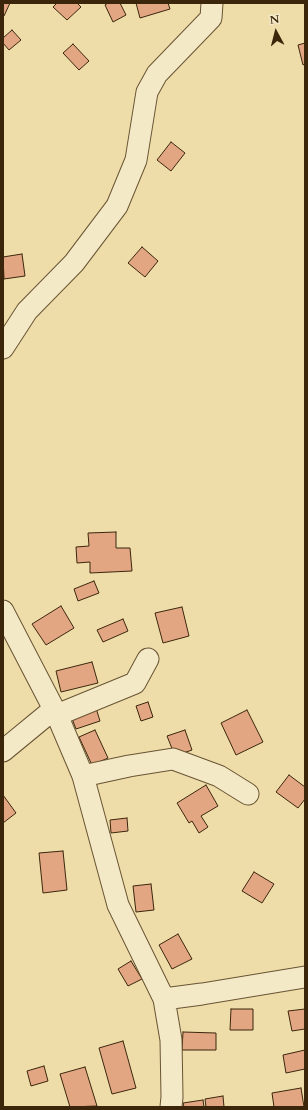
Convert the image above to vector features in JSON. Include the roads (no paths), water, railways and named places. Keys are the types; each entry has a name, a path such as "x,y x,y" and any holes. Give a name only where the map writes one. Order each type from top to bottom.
{"street":[{"path":"3,348 27,311 74,263 117,206 136,160 147,92 157,74 211,18 212,3"},
{"path":"3,611 55,712 83,776 118,905 164,999 171,1040 171,1107"},
{"path":"3,750 55,712 135,683 148,659"},
{"path":"83,776 129,766 173,760 218,776 248,794"},
{"path":"164,999 305,977"}]}
